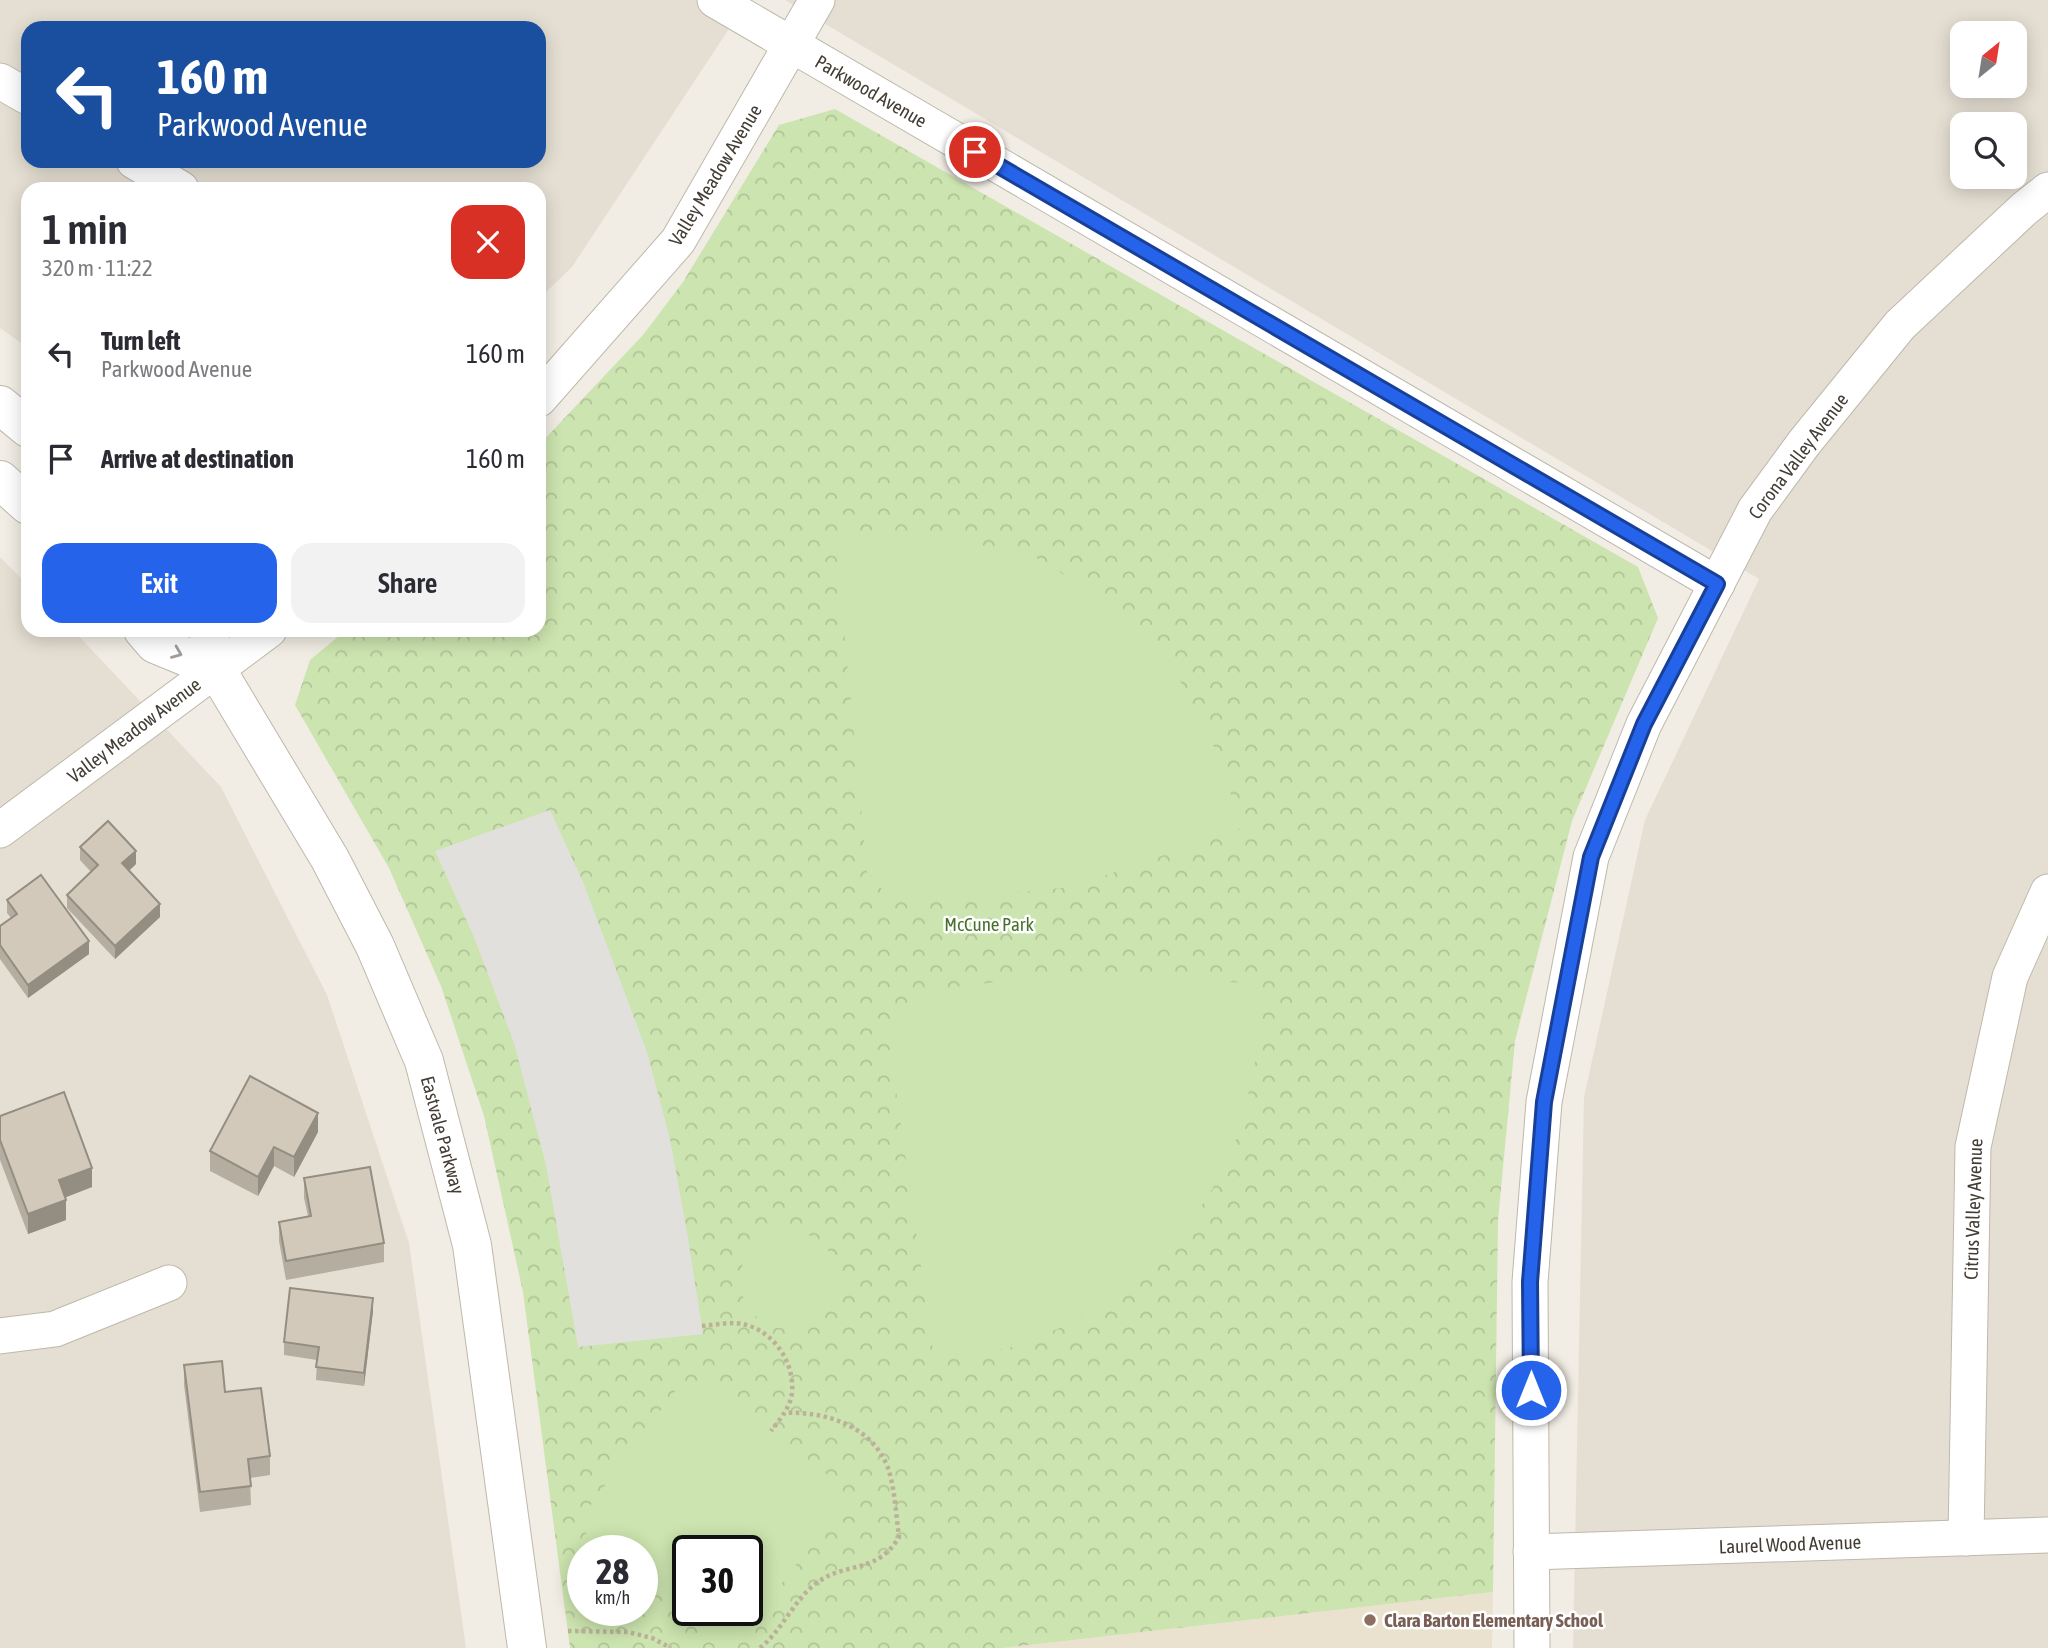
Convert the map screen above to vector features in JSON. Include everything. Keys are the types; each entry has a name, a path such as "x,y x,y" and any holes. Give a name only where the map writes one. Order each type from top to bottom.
{"street":[{"name":"Parkwood Avenue","path":"716,0 1717,584"},
{"name":"Valley Meadow Avenue","path":"546,391 678,241 817,0"},
{"path":"0,81 21,93"},
{"path":"146,168 169,182"},
{"name":"Corona Valley Avenue","path":"1532,1648 1530,1282 1544,1102 1591,857 1644,724 1755,510 1804,443 1900,326 2024,209 2048,190"},
{"path":"0,405 21,422"},
{"path":"0,480 21,499"},
{"path":"149,637 155,644 216,669"},
{"name":"Eastvale Parkway","path":"209,637 216,669 330,859 375,946 424,1061 472,1245 527,1648"},
{"name":"Valley Meadow Avenue","path":"0,830 259,637"},
{"name":"Citrus Valley Avenue","path":"1966,1538 1973,1147 2010,977 2048,892"},
{"path":"0,1336 55,1329 169,1283"},
{"name":"Laurel Wood Avenue","path":"1531,1552 2048,1535"}],"path":[{"path":"702,1326 736,1323 766,1334 776,1343 791,1371 792,1393 785,1413 771,1431"},
{"path":"760,1648 820,1580 877,1560 894,1546 899,1537 889,1471 876,1448 849,1424 818,1414 785,1413"},
{"path":"568,1631 628,1632 652,1638 671,1648"}],"shaded area":[{"path":"0,0 748,0 572,267 546,292 546,182 21,182 21,343 0,328"},
{"path":"785,0 2048,0 2048,1648 1573,1648 1584,1097 1645,820 1759,579"},
{"path":"0,557 21,578 21,637 80,637 221,787 327,995 409,1243 466,1648 0,1648"},
{"path":"550,810 583,882 647,1052 670,1139 703,1334 578,1347 546,1165 514,1043 474,937 435,851"},
{"name":"Clara Barton Elementary School","path":"1493,1592 1492,1648 1003,1648"}],"green space":[{"name":"McCune Park","path":"835,109 1638,567 1658,618 1572,821 1515,1041 1498,1220 1493,1592 1003,1648 570,1648 567,1626 658,1626 658,1535 567,1535 567,1625 523,1292 484,1116 441,986 389,868 295,705 310,660 338,637 546,637 546,438 643,335 683,282 779,125"},
{"path":"835,534 936,535 1035,557 1101,597 1171,663 1218,755 1242,828 1072,887 908,903 885,893 867,872"},
{"path":"1081,972 1258,984 1260,1041 1240,1131 1213,1188 1178,1242 1139,1279 1075,1322 1009,1348 934,1358 892,1062 897,1025 906,1009 938,989"},
{"path":"789,1231 808,1235 824,1245 834,1261 838,1280 834,1299 824,1315 808,1325 789,1329 770,1325 754,1315 744,1299 740,1280 744,1261 754,1245 770,1235"},
{"path":"714,1386 838,1483 840,1508 763,1608 763,1535 672,1535 672,1605 658,1594 658,1535 587,1535 584,1514 678,1387"},
{"path":"699,1626 749,1626 741,1636 714,1638"}],"building":[{"path":"108,821 136,851 122,863 160,904 115,946 67,895 98,865 80,847"},
{"path":"41,875 89,941 28,985 0,945 0,926 17,914 7,900"},
{"path":"250,1076 318,1113 294,1157 274,1147 258,1177 210,1151"},
{"path":"64,1092 92,1168 59,1180 66,1200 28,1214 0,1140 0,1116"},
{"path":"370,1167 384,1243 286,1261 279,1222 311,1216 304,1178"},
{"path":"290,1288 373,1298 364,1373 316,1367 319,1347 284,1342"},
{"path":"222,1361 225,1392 261,1388 270,1456 248,1459 251,1486 200,1492 184,1365"}],"place":[{"name":"Clara Barton Elementary School","path":"1370,1620"}],"route":[{"path":"975,152 1717,584 1644,724 1591,857 1544,1102 1530,1282 1531,1390"}]}
